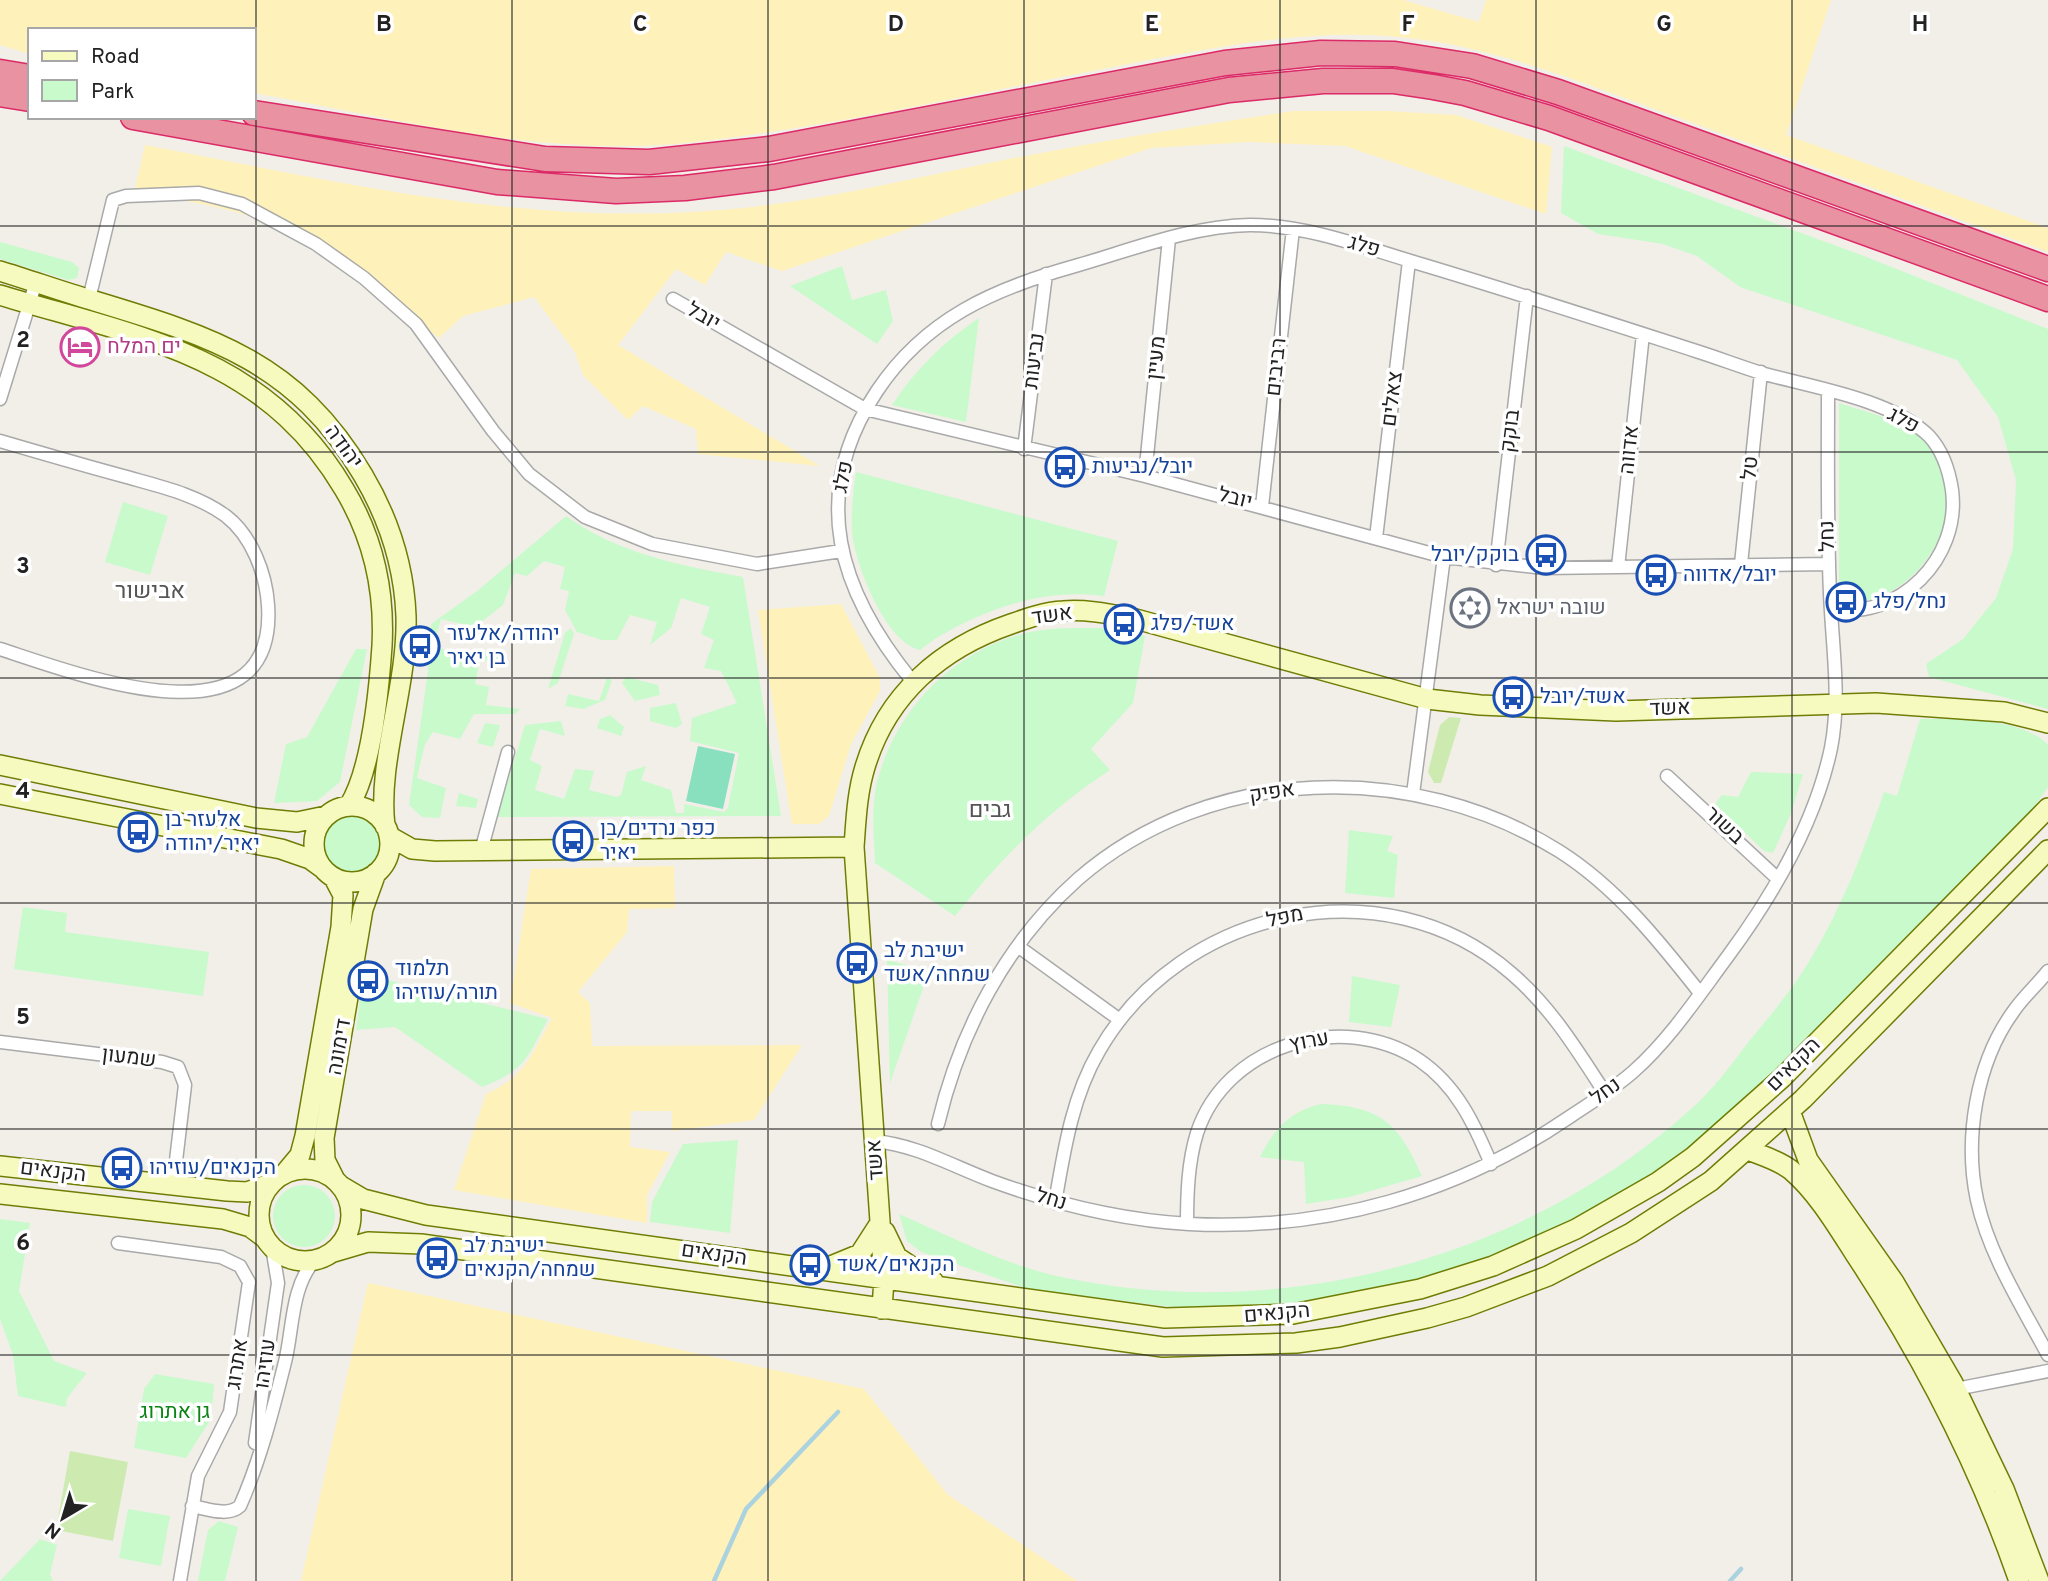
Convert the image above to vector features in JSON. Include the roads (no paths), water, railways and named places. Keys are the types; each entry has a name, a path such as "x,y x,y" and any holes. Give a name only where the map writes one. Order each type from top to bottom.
{"highway":[{"path":"256,113 545,159 660,162 769,149 1225,63 1321,53 1395,54 1472,66 1558,92 2048,270"},
{"path":"0,72 28,77"},
{"path":"144,119 497,182 585,190 650,190 774,177 1229,90 1322,80 1393,81 1465,93 1549,118 2048,299"},
{"path":"0,94 28,99"}],"street":[{"path":"89,299 113,200 126,196 189,192 242,204 316,244 364,278 416,324 493,431 529,474 585,517 652,544 757,564 841,551"},
{"name":"פלג","path":"913,682 863,611 841,551 840,488 845,461 865,410 888,374 948,318 999,290 1169,239 1250,225 1293,229 1409,261 1828,391 1899,416 1926,434 1939,447 1950,474 1953,522 1945,544 1931,568 1910,590 1894,600 1874,607 1846,611 1831,608"},
{"name":"רביבים","path":"1262,506 1293,229"},
{"name":"מעיין","path":"1145,476 1169,239"},
{"name":"צאלים","path":"1376,538 1409,261"},
{"name":"יהודה","path":"0,271 184,328 261,365 317,413 342,442 368,483 396,548 406,616 402,685 384,801 387,831"},
{"name":"נביעות","path":"1024,449 1046,274"},
{"path":"0,399 36,282"},
{"name":"יהודה","path":"0,295 156,343 205,362 249,384 300,429 335,472 368,536 378,575 382,617 379,681 363,777 349,806"},
{"name":"בוקק","path":"1496,565 1527,296"},
{"name":"יובל","path":"673,299 865,410 1145,476 1444,558 1496,565 1618,567 1829,564"},
{"name":"אדווה","path":"1618,567 1643,334"},
{"name":"טל","path":"1741,564 1760,372"},
{"name":"נחל","path":"874,1141 911,1147 1055,1203 1136,1219 1186,1224 1282,1223 1333,1216 1408,1198 1491,1164 1539,1138 1636,1070 1700,993 1758,914 1779,879 1818,792 1830,749 1837,703 1829,564 1828,391"},
{"path":"0,441 181,493 211,506 228,517 253,551 265,586 268,606 264,644 257,659 233,680 205,691 173,693 115,685 0,649"},
{"path":"1413,794 1444,558"},
{"name":"אשד","path":"881,1309 884,1279 854,847 865,768 886,719 913,682 940,659 981,634 1033,616 1063,611 1132,618 1427,699 1555,710 1837,703 2004,712 2048,723"},
{"path":"481,851 508,752"},
{"path":"0,765 256,818 297,822 326,816 349,806 370,811 387,831 412,849 481,851 854,847"},
{"name":"בשור","path":"1667,776 1779,879"},
{"name":"אפיק","path":"938,1124 945,1093 967,1034 987,993 1053,904 1091,870 1143,836 1215,804 1302,788 1336,786 1413,794 1457,805 1510,825 1558,851 1622,902 1652,933 1700,993"},
{"path":"0,793 281,849 310,859 328,872 356,882 410,854 435,851"},
{"name":"הקנאים","path":"338,1183 363,1199 426,1215 1165,1318 1259,1317 1335,1308 1457,1279 1536,1248 1658,1182 1721,1135 1862,999 2048,808"},
{"path":"326,816 314,841 328,872"},
{"path":"380,868 387,831"},
{"name":"הקנאים","path":"334,1252 351,1244 394,1241 1163,1348 1249,1347 1340,1337 1466,1307 1548,1276 1674,1207 1748,1150 1790,1111 2048,850"},
{"name":"דימונה","path":"338,1183 325,1160 324,1138 363,909 380,868"},
{"name":"דימונה","path":"278,1178 300,1155 305,1136 341,927 343,895 328,872"},
{"name":"מפל","path":"1055,1203 1064,1151 1085,1080 1098,1051 1120,1020 1161,975 1195,951 1237,931 1273,919 1309,912 1401,918 1447,933 1509,971 1534,993 1562,1027 1605,1093"},
{"path":"1019,947 1120,1020"},
{"path":"2048,971 2012,1013 1984,1069 1972,1133 1977,1200 2002,1269 2048,1355"},
{"name":"ערוץ","path":"1186,1224 1191,1159 1197,1132 1210,1106 1253,1062 1281,1046 1302,1039 1362,1038 1394,1048 1418,1060 1438,1076 1460,1100 1491,1164"},
{"name":"שמעון","path":"0,1042 162,1062 178,1067 185,1085 173,1186"},
{"path":"1790,1111 1808,1160 1894,1282 1956,1390 2004,1489 2039,1581"},
{"path":"1748,1150 1779,1162 1802,1181 1875,1285 1934,1385 1961,1438 2019,1581"},
{"name":"הקנאים","path":"0,1166 247,1192 278,1178"},
{"path":"310,1169 338,1183 349,1199 352,1218 346,1236 334,1252 314,1261 291,1259 269,1243 259,1209 278,1178 310,1169"},
{"name":"הקנאים","path":"0,1194 223,1219 250,1227 269,1243"},
{"path":"880,1222 897,1257 908,1268 946,1288"},
{"path":"818,1270 852,1260 860,1254 875,1235 880,1222"},
{"name":"אתרוג","path":"118,1243 221,1257 240,1266 249,1282 230,1412 203,1462 192,1506 180,1581"},
{"name":"עוזיהו","path":"249,1482 278,1283 269,1243"},
{"name":"עוזיהו","path":"192,1506 234,1512 240,1506 285,1361 299,1290 307,1269 314,1261"},
{"path":"1956,1390 2048,1371"}],"waterway":[{"path":"714,1581 746,1509 838,1412"},
{"path":"1730,1581 1741,1569"}],"place":[{"name":"ים המלח","path":"80,347"},
{"name":"יובל/נביעות","path":"1065,467"},
{"name":"בוקק/יובל","path":"1546,555"},
{"name":"יובל/אדווה","path":"1656,575"},
{"name":"נחל/פלג","path":"1846,602"},
{"name":"שובה ישראל","path":"1470,608"},
{"name":"אשד/פלג","path":"1124,624"},
{"name":"יהודה/אלעזר בן יאיר","path":"420,646"},
{"name":"אשד/יובל","path":"1513,697"},
{"name":"אלעזר בן יאיר/יהודה","path":"138,832"},
{"name":"כפר נרדים/בן יאיר","path":"573,841"},
{"name":"ישיבת לב שמחה/אשד","path":"857,963"},
{"name":"תלמוד תורה/עוזיהו","path":"368,981"},
{"name":"הקנאים/עוזיהו","path":"122,1168"},
{"name":"ישיבת לב שמחה/הקנאים","path":"437,1258"},
{"name":"הקנאים/אשד","path":"810,1265"}],"district":[{"name":"אבישור","path":"150,592"},
{"name":"גבים","path":"990,811"}],"park label":[{"name":"גן אתרוג","path":"175,1412"}]}
